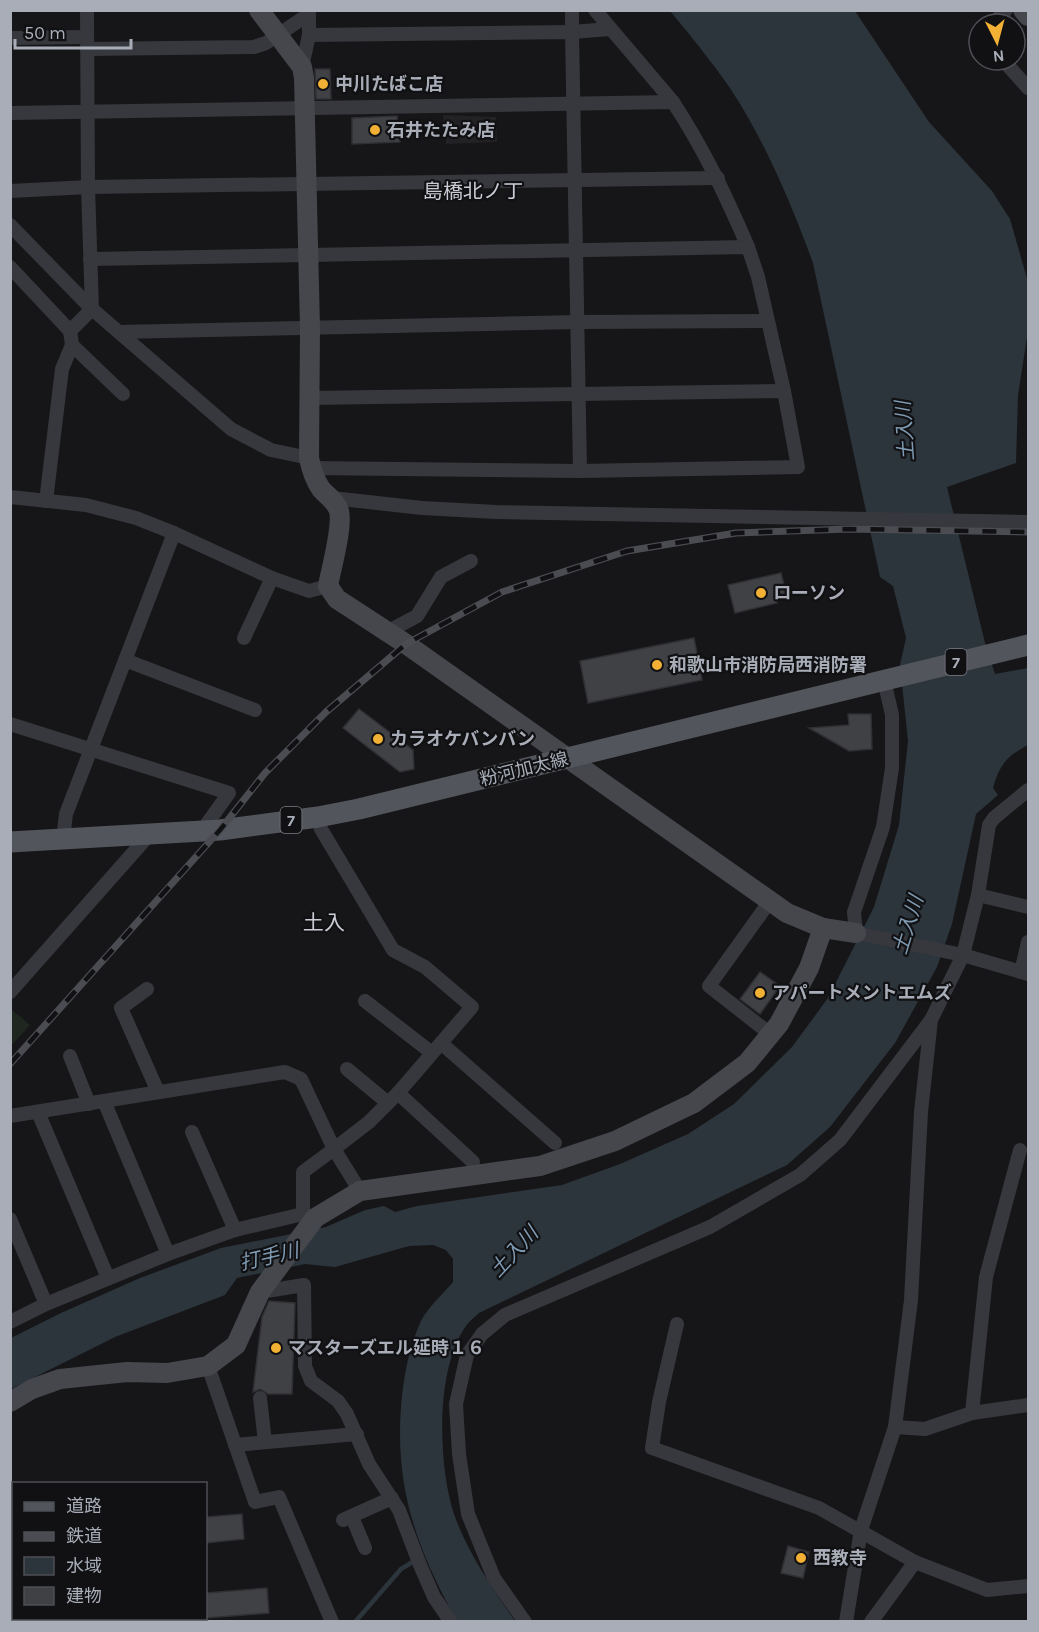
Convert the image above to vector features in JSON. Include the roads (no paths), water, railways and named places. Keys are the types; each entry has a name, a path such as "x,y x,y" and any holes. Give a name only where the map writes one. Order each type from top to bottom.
{"main road":[{"name":"粉河加太線","path":"10,842 201,832 318,817 359,809 1029,645"}],"street":[{"path":"46,501 62,369 71,338 92,309 88,188 87,10"},
{"path":"259,10 302,67"},
{"path":"572,10 580,471"},
{"path":"10,225 92,309 231,429 271,450 310,463 580,471 798,467 784,391 758,277 748,247 718,178 698,139 673,102 595,10"},
{"path":"1023,10 1029,16"},
{"path":"10,38 87,43 254,46 266,43 278,36 309,12"},
{"path":"309,12 309,35 302,67 309,255 310,463 320,487 332,498 339,510 339,526 328,586 337,599 787,913 823,928 958,954 1025,973 1029,942"},
{"path":"309,35 572,32 610,29"},
{"path":"1014,72 1029,88"},
{"path":"10,113 673,102"},
{"path":"10,191 718,178"},
{"path":"90,259 748,247"},
{"path":"10,267 123,394"},
{"path":"119,332 578,322 767,321"},
{"path":"310,398 784,391"},
{"path":"10,497 86,505 136,518 272,578 309,591 328,586"},
{"path":"332,498 422,508 496,512 1029,522"},
{"path":"63,839 66,814 174,533"},
{"path":"387,632 417,616 441,577 471,561"},
{"path":"244,638 272,578"},
{"path":"125,660 255,710"},
{"path":"856,933 854,912 883,827 892,768 892,715 884,680"},
{"path":"10,724 229,793 201,832"},
{"path":"525,1622 495,1578 468,1514 459,1454 456,1404 467,1355 482,1334 506,1315 710,1227 800,1175 840,1140 930,1020 958,954 978,895 989,825 994,818 1029,790"},
{"path":"10,1402 32,1389 60,1378 127,1372 167,1373 208,1366 236,1345 260,1292 308,1220 303,1172 369,1122 393,1098 472,1007 425,967 393,950 321,830 318,817"},
{"path":"10,992 149,835"},
{"path":"978,895 1029,907"},
{"path":"770,901 709,986 770,1033"},
{"path":"10,1322 108,1278 235,1230 308,1220 360,1191 540,1166 615,1141 694,1103 747,1063 778,1024 809,968 823,928"},
{"path":"147,989 121,1008 158,1092"},
{"path":"365,1001 436,1048 555,1143"},
{"path":"846,1622 861,1530 895,1427 911,1300 921,1112 930,1020"},
{"path":"70,1056 89,1104"},
{"path":"347,1069 393,1098 473,1162"},
{"path":"10,1116 285,1072 301,1079 334,1149 360,1191"},
{"path":"104,1101 168,1254"},
{"path":"38,1112 108,1278"},
{"path":"192,1132 235,1230"},
{"path":"972,1413 986,1277 1020,1150"},
{"path":"10,1219 46,1304"},
{"path":"260,1292 304,1286 305,1366 311,1381 338,1401 347,1414 369,1464 399,1510 420,1565 435,1597 451,1622"},
{"path":"677,1324 659,1402 652,1448 819,1508 915,1562 987,1590 1029,1586"},
{"path":"208,1366 255,1502 279,1497 332,1622"},
{"path":"260,1398 265,1442"},
{"path":"895,1427 925,1429 972,1413 1029,1405"},
{"path":"235,1444 357,1434"},
{"path":"365,1548 348,1519 392,1498"},
{"path":"871,1622 915,1562"}],"water":[{"path":"670,11 855,11 929,122 992,191 1010,219 1028,282 1028,331 1018,395 1016,463 947,487 985,643 995,674 1028,668 1028,745 1014,753 1005,762 993,788 998,795 976,814 952,924 937,967 895,1043 830,1127 787,1165 479,1313 466,1326 456,1344 444,1391 442,1418 445,1470 454,1514 466,1543 515,1621 457,1621 429,1566 410,1513 404,1486 400,1428 406,1367 414,1339 424,1316 453,1282 453,1259 446,1250 433,1245 409,1246 335,1267 305,1264 237,1278 225,1295 115,1337 11,1389 11,1338 140,1278 221,1248 326,1227 365,1210 384,1206 395,1212 417,1206 562,1185 620,1164 688,1134 734,1104 792,1047 828,998 874,907 899,825 908,741 900,665 906,638 893,586 880,577 813,263 805,240 776,173 743,108 716,68"}],"waterway":[{"path":"355,1622 401,1569 416,1560"}],"railway":[{"path":"10,1064 220,830 265,773 326,712 406,644 502,592 627,551 736,533 848,529 1028,532"}],"place":[{"name":"中川たばこ店","path":"323,84"},
{"name":"石井たたみ店","path":"375,130"},
{"name":"ローソン","path":"761,593"},
{"name":"和歌山市消防局西消防署","path":"657,665"},
{"name":"カラオケバンバン","path":"378,739"},
{"name":"アパートメントエムズ","path":"760,993"},
{"name":"マスターズエル延時１６","path":"276,1348"},
{"name":"西教寺","path":"801,1558"}],"district":[{"name":"島橋北ノ丁","path":"473,191"},
{"name":"土入","path":"324,923"}],"water label":[{"name":"土入川","path":"905,431"},
{"name":"土入川","path":"908,925"},
{"name":"土入川","path":"514,1252"},
{"name":"打手川","path":"269,1257"}]}
